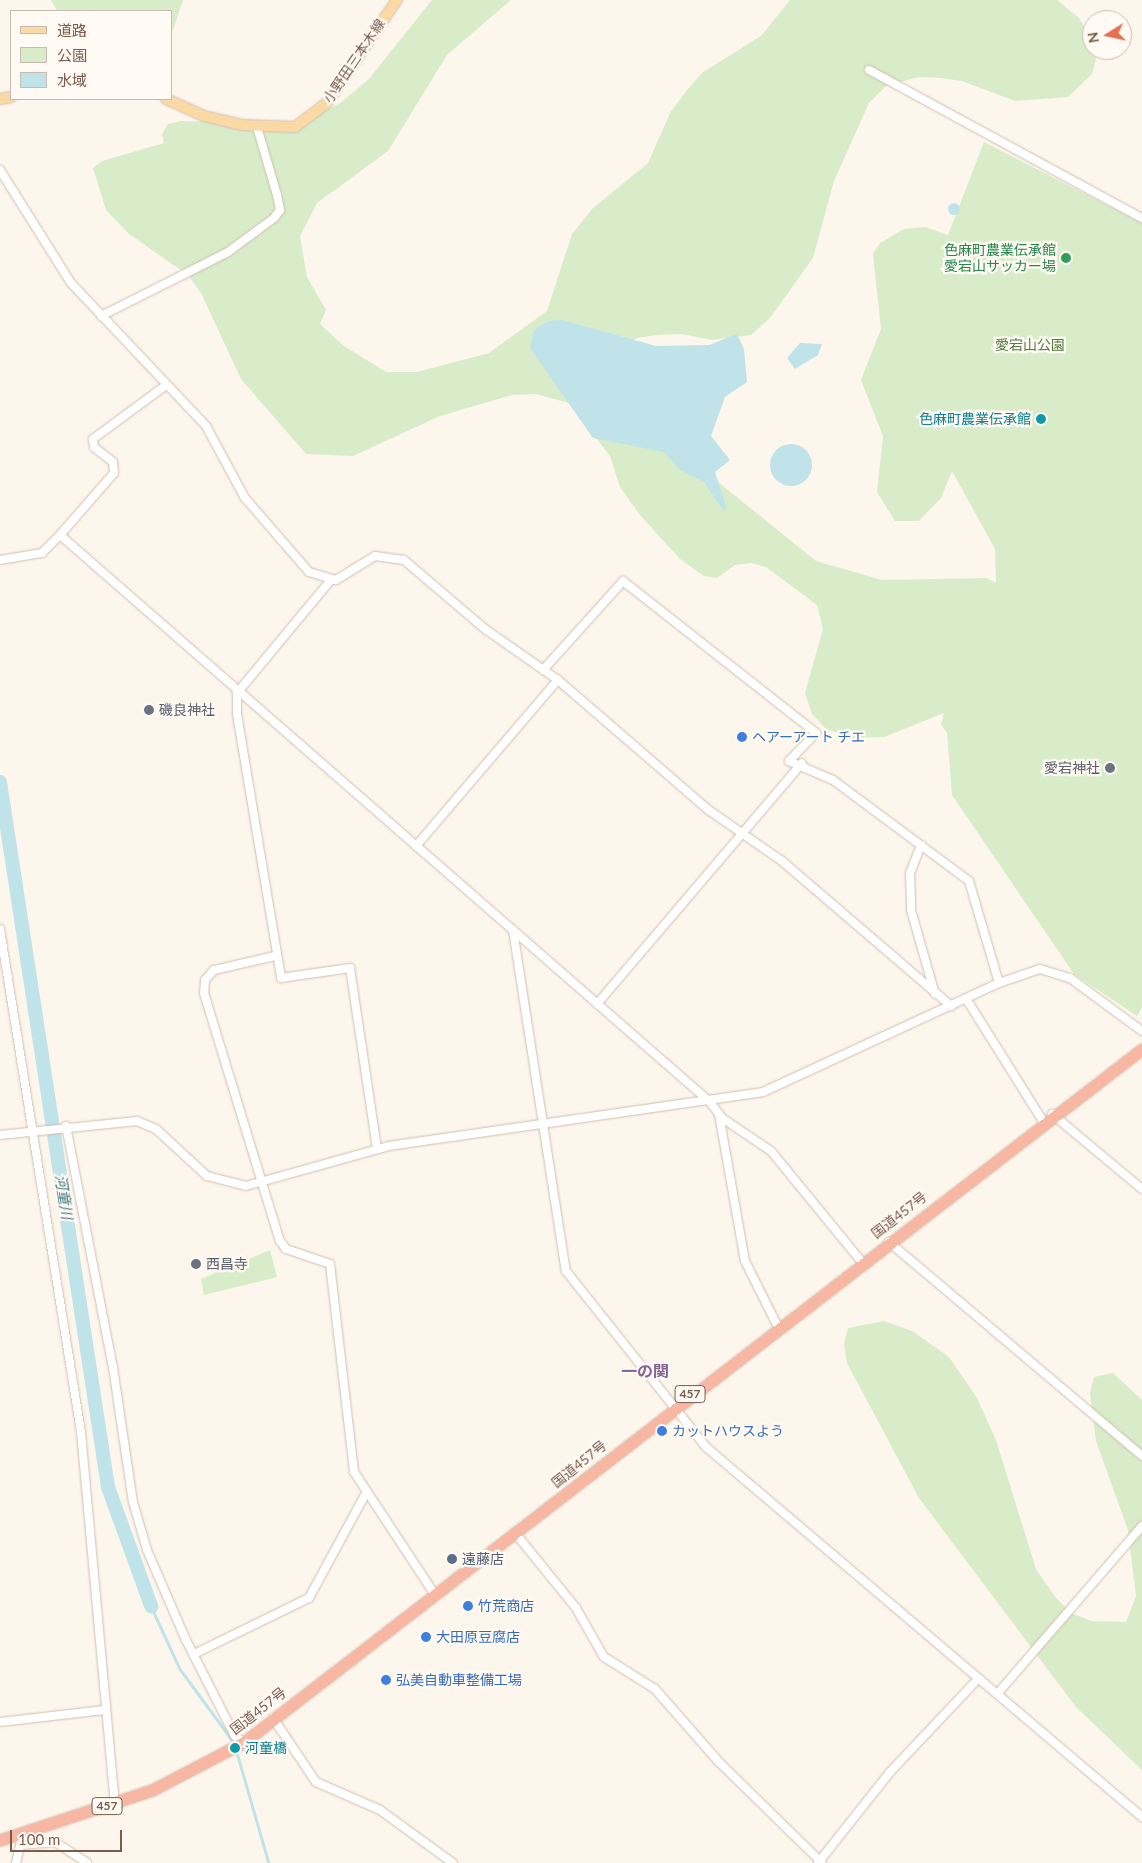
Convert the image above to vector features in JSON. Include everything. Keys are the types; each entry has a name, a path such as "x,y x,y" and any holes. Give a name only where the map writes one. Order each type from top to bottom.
{"highway":[{"name":"国道457号","path":"0,1840 115,1804 210,1763 243,1742 516,1534 675,1406 1048,1118 1142,1049"}],"main road":[{"name":"小野田三本木線","path":"168,100 204,116 256,127 295,127 320,111 396,0"}],"street":[{"path":"869,70 1142,218"},
{"path":"101,316 219,257 274,218 280,210 256,127"},
{"path":"0,170 39,238 101,316 165,386 206,426 233,479 267,525 309,572 330,581"},
{"path":"0,560 42,553 60,535 114,473 112,462 94,447 93,439 165,386"},
{"path":"60,535 238,693 513,930 710,1102 719,1112 771,1151 862,1262"},
{"path":"377,1149 350,968 281,978 275,956 238,693 330,581 375,556 404,560 485,629 558,680 710,811 782,861 951,1006"},
{"path":"543,670 623,581 816,733 789,761 802,763 921,845 969,881 999,983"},
{"path":"416,846 558,680"},
{"path":"597,1004 802,763"},
{"path":"921,845 910,873 911,910 936,994"},
{"path":"0,929 81,1432 104,1710 115,1804"},
{"path":"513,930 566,1271 706,1447 1142,1817"},
{"path":"275,956 214,970 203,987 283,1246 330,1264 354,1472 366,1493 435,1595"},
{"path":"0,1135 63,1126 128,1121 148,1124 207,1176 236,1186 262,1183 377,1149 543,1123 710,1102 782,1086 967,1000 999,983 1040,969 1054,971 1084,987 1142,1031"},
{"path":"967,1000 1048,1118 1142,1189"},
{"path":"719,1112 745,1261 778,1327"},
{"path":"63,1126 113,1367 133,1502 159,1584 235,1736 243,1742"},
{"path":"889,1242 1142,1456"},
{"path":"194,1654 309,1598 366,1493"},
{"path":"998,1693 1142,1526"},
{"path":"516,1534 576,1608 604,1656 655,1689 718,1762 820,1862 890,1772 978,1679"},
{"path":"0,1722 104,1710"},
{"path":"273,1718 316,1782 380,1810 452,1863"},
{"path":"16,1863 22,1845 23,1832"},
{"path":"22,1845 55,1842 88,1863"}],"green space":[{"path":"51,0 183,0 172,33 172,10 56,10"},
{"name":"愛宕山公園","path":"432,0 511,0 447,55 388,151 317,203 300,236 307,277 326,310 320,324 344,346 386,372 417,372 489,353 547,311 572,234 593,208 648,163 670,113 703,72 761,36 790,0 1057,0 1079,18 1082,23 1082,60 1096,60 1092,74 1068,97 1015,101 962,81 941,78 919,77 886,86 869,103 834,181 813,258 770,318 751,335 712,340 682,334 657,335 637,338 624,347 646,424 816,561 882,580 987,578 996,583 995,549 952,471 941,498 919,521 895,521 877,492 883,436 861,380 881,329 873,254 880,243 904,229 925,227 948,235 984,142 1142,223 1142,1007 1137,1016 1074,974 952,795 947,733 941,724 944,713 884,737 853,738 826,729 812,714 805,693 823,629 817,605 766,567 751,563 735,565 717,578 704,576 680,559 640,515 620,487 610,456 569,403 536,394 512,395 440,416 353,456 306,454 241,379 201,293 188,275 129,234 106,210 93,168 102,161 164,143 162,134 168,124 181,121 289,124 313,117 340,103 368,80"},
{"path":"270,1250 277,1277 204,1295 201,1279"},
{"path":"884,1321 912,1331 949,1357 977,1398 996,1440 1036,1569 1056,1598 1073,1614 1092,1621 1126,1622 1136,1596 1128,1530 1096,1441 1090,1393 1094,1377 1113,1373 1142,1400 1142,1770 1076,1707 919,1498 847,1363 844,1344 848,1328"}],"water":[{"path":"954,203 960,209 954,215 948,209"},
{"path":"562,320 656,346 709,345 737,334 744,349 747,382 725,397 711,436 730,460 715,472 727,510 723,510 704,482 680,470 664,452 593,438 530,348 534,330 548,321"},
{"path":"800,343 822,344 818,355 795,369 787,358"},
{"path":"795,444 803,447 809,453 812,465 809,477 803,483 787,486 779,483 773,477 770,461 773,453 779,447"}],"waterway":[{"name":"河童川","path":"0,782 108,1487 151,1606"},
{"path":"151,1606 180,1669 235,1744"},
{"path":"236,1749 269,1863"}],"place":[{"name":"色麻町農業伝承館 愛宕山サッカー場","path":"1066,258"},
{"name":"色麻町農業伝承館","path":"1041,419"},
{"name":"磯良神社","path":"149,710"},
{"name":"ヘアーアート チエ","path":"742,737"},
{"name":"愛宕神社","path":"1110,768"},
{"name":"西昌寺","path":"196,1264"},
{"name":"カットハウスよう","path":"662,1431"},
{"name":"遠藤店","path":"452,1559"},
{"name":"竹荒商店","path":"468,1606"},
{"name":"大田原豆腐店","path":"426,1637"},
{"name":"弘美自動車整備工場","path":"386,1680"},
{"name":"河童橋","path":"235,1748"}],"district":[{"name":"一の関","path":"645,1371"}]}
